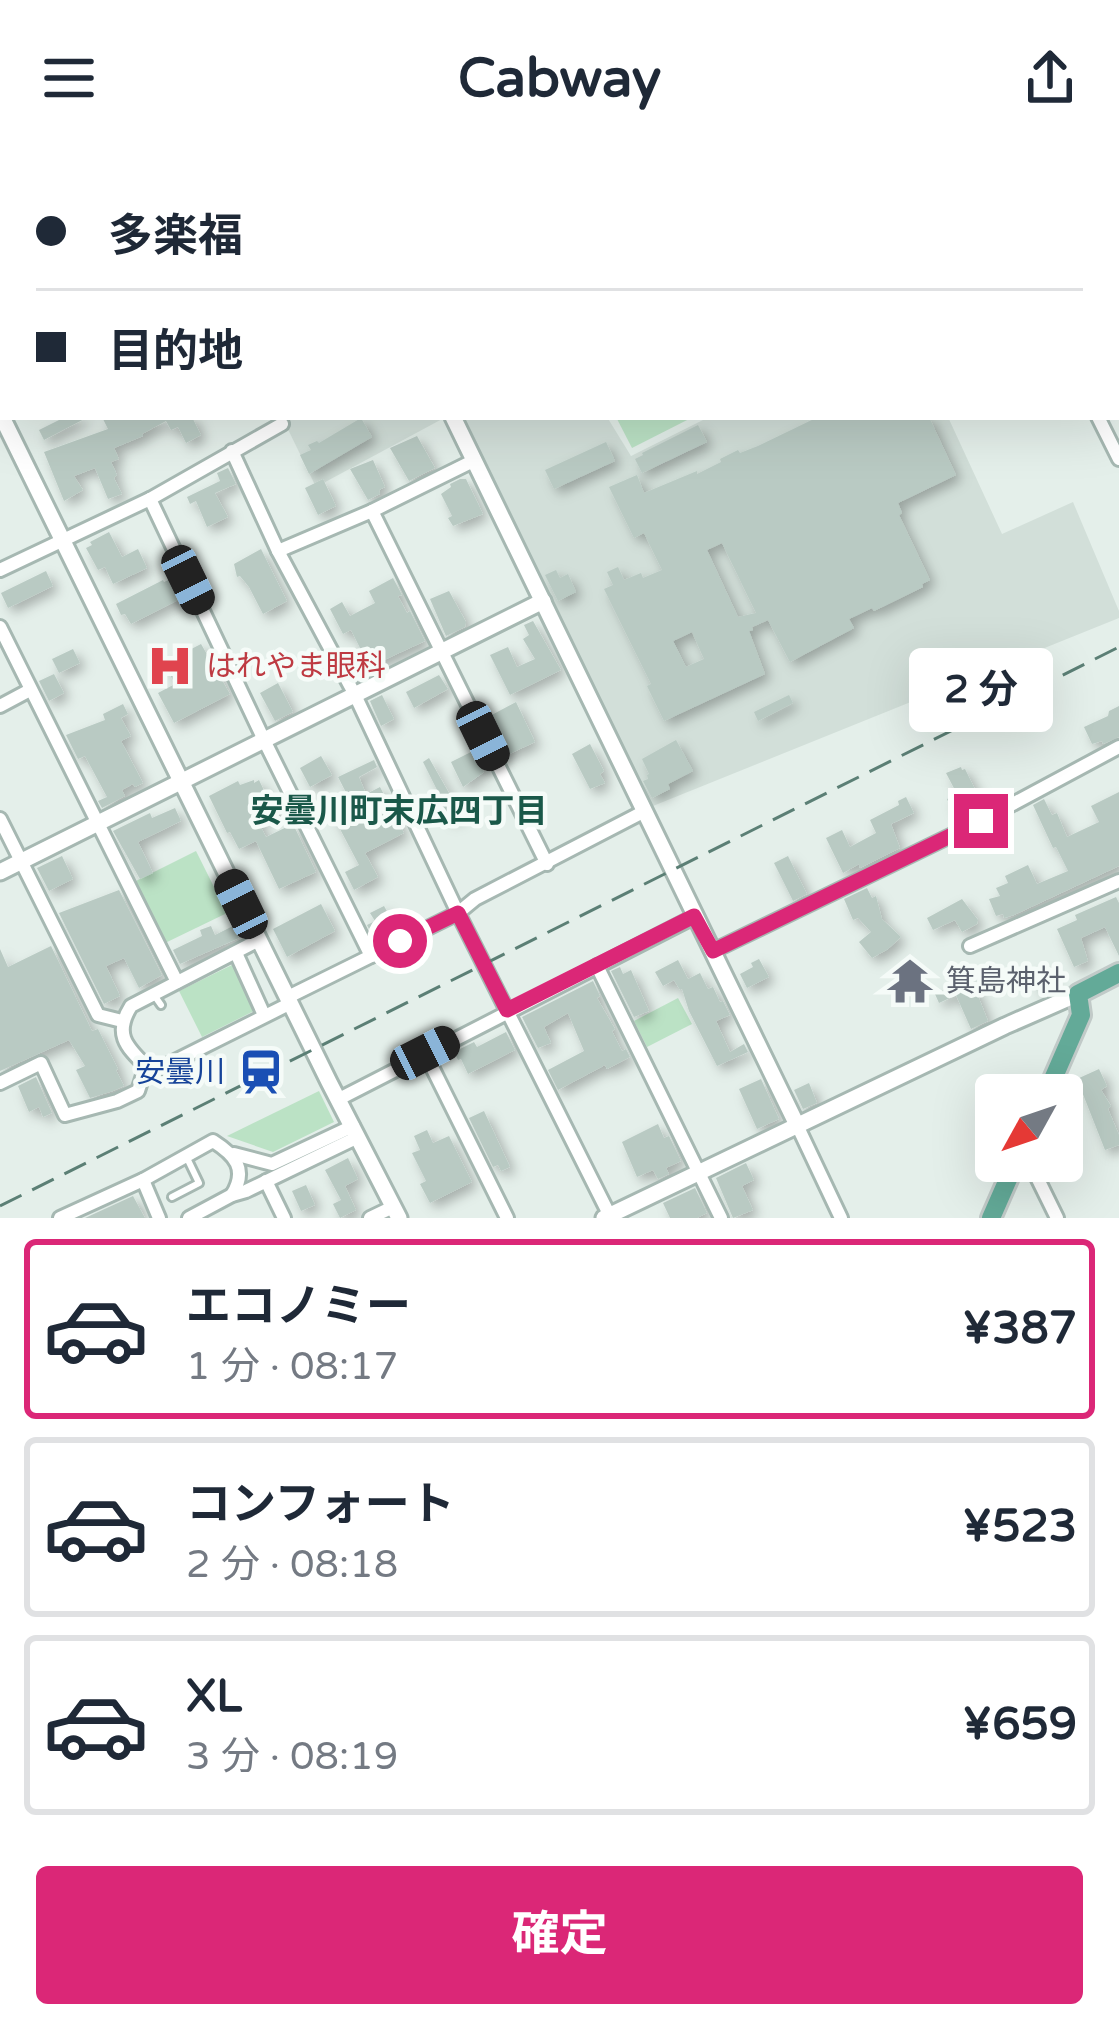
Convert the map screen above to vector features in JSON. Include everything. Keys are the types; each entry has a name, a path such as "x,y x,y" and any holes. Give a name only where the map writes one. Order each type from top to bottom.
{"main road":[{"path":"1055,1074 1081,1015 1078,994 1119,973"},
{"path":"991,1218 1007,1182"}],"street":[{"path":"4,420 396,1212 370,1218"},
{"path":"455,420 841,1218"},
{"path":"1100,420 1119,459"},
{"path":"0,571 150,499 282,424"},
{"path":"232,451 608,1217 1078,994"},
{"path":"278,551 475,460"},
{"path":"150,499 371,956"},
{"path":"372,511 547,863"},
{"path":"0,872 543,601"},
{"path":"0,627 177,982"},
{"path":"0,706 31,690"},
{"path":"713,951 981,821 1119,747"},
{"path":"259,940 177,982 158,1000 131,1006 122,1032 132,1052 146,1066 163,1067 643,812"},
{"path":"0,819 98,1015 122,1021"},
{"path":"970,946 1119,880"},
{"path":"339,1099 694,916"},
{"path":"236,952 264,1015"},
{"path":"597,966 722,1218"},
{"path":"425,1053 507,1218"},
{"path":"0,1083 41,1063 65,1115 138,1091 146,1066"},
{"path":"60,1218 213,1141 234,1154 272,1164 356,1131"},
{"path":"189,1218 356,1131"},
{"path":"232,1195 240,1176 234,1154"},
{"path":"143,1180 159,1218"},
{"path":"266,1181 284,1218"},
{"path":"1039,1182 1057,1218"}],"lane":[{"path":"172,1197 199,1183 186,1156"}],"shaded area":[{"path":"283,420 440,420 316,487"},
{"path":"462,420 609,420 631,456 703,420 949,420 1002,534 1073,502 1119,618 648,808"}],"green space":[{"path":"618,420 687,420 632,448"},
{"path":"196,851 227,913 163,944 132,883"},
{"path":"234,964 256,1010 202,1037 179,991"},
{"path":"678,998 692,1024 647,1047 634,1021"},
{"path":"319,1091 334,1122 273,1152 227,1136"}],"building":[{"path":"59,420 82,420 44,440 39,430"},
{"path":"104,420 194,420 201,435 186,443 178,427 171,430 166,421 114,448 119,459 111,462 122,494 108,499 95,468 74,476 83,490 64,501 44,452 108,429"},
{"path":"358,420 372,437 309,474 300,455 311,450 308,445"},
{"path":"812,420 930,420 956,475 898,503 899,515 930,580 874,611 849,619 854,628 790,662 768,620 752,627 749,631 765,674 664,721 604,589 613,585 607,572 618,567 624,580 662,570 644,533 634,538 609,487 637,475 644,493","holes":["722,543 756,613 738,617 707,550","692,632 704,659 686,667 673,641"]},
{"path":"698,425 707,442 642,473 635,459 642,453"},
{"path":"417,436 435,468 409,481 390,448"},
{"path":"606,442 615,461 554,489 545,470"},
{"path":"373,460 385,487 368,500 350,469"},
{"path":"228,468 236,484 215,493 228,517 207,527 196,501 190,504 187,497 220,481 217,473"},
{"path":"323,479 336,506 318,515 305,488"},
{"path":"466,479 483,514 453,526 441,494"},
{"path":"109,532 122,557 138,549 147,568 113,584 105,567 98,570 86,548"},
{"path":"261,549 287,601 263,614 249,587 237,577 234,564"},
{"path":"556,570 560,578 568,574 576,592 558,601 545,575"},
{"path":"46,571 53,586 8,608 1,593"},
{"path":"175,577 184,597 131,624 121,615 116,604"},
{"path":"393,578 402,595 398,596 425,641 369,667 360,657 351,630 343,634 330,609 342,602 350,616 375,603 369,591"},
{"path":"449,591 466,622 446,636 430,599"},
{"path":"533,621 561,670 510,695 490,655 508,647 517,667 535,659 523,639 529,635 524,625"},
{"path":"201,644 230,694 174,723 158,693 175,684 164,663"},
{"path":"73,649 80,663 59,673 52,659"},
{"path":"54,674 64,693 49,701 39,681"},
{"path":"439,675 448,689 414,708 406,692"},
{"path":"278,683 293,712 275,721 260,693"},
{"path":"382,695 394,719 381,726 370,701"},
{"path":"789,695 793,703 758,721 754,712"},
{"path":"516,702 535,742 505,756 486,718"},
{"path":"123,704 128,714 121,718 131,736 121,741 143,783 133,784 116,793 122,790 125,796 102,808 98,801 107,797 85,756 78,759 66,735 105,720 103,714"},
{"path":"1119,706 1119,737 1092,744 1084,727"},
{"path":"676,740 693,771 652,798 643,781 649,774 642,759"},
{"path":"590,744 605,783 590,789 572,754"},
{"path":"473,751 476,756 481,754 484,772 463,787 451,762"},
{"path":"321,756 332,775 310,787 300,768"},
{"path":"429,758 461,814 449,820 436,803 442,800 423,762"},
{"path":"374,760 377,767 359,777 366,794 380,787 404,833 365,853 378,877 354,890 345,872 359,865 331,812 351,802 338,777"},
{"path":"961,767 984,807 961,819 947,799 957,794 946,773"},
{"path":"259,780 269,801 281,798 285,807 257,819 266,837 293,824 316,872 279,889 256,841 239,849 209,796 238,781 240,785"},
{"path":"1119,792 1119,866 1014,915 996,916 989,899 1000,896 996,888 1008,883 1005,876 1028,865 1037,884 1068,871 1033,805 1044,799 1052,815 1057,813 1067,837 1099,822 1091,806"},
{"path":"906,797 914,813 891,824 900,848 843,873 826,838 842,830 850,847 876,833 870,820"},
{"path":"175,808 181,821 138,842 153,873 140,879 113,831 150,813 152,818"},
{"path":"62,856 73,879 49,891 37,868"},
{"path":"788,856 807,894 793,901 774,863"},
{"path":"867,888 872,898 876,896 882,919 901,937 872,958 859,942 871,932 858,918 853,920 844,899"},
{"path":"119,890 162,975 139,988 124,958 106,966 120,996 104,1004 59,913"},
{"path":"1116,897 1119,956 1105,927 1081,938 1088,961 1074,967 1057,929 1077,920 1075,915"},
{"path":"962,899 977,924 962,932 955,920 933,930 927,918"},
{"path":"321,904 335,931 287,957 273,929"},
{"path":"384,906 398,931 375,941 367,925 375,921 370,913"},
{"path":"211,926 215,935 233,926 239,938 180,964 173,950 202,936 200,930"},
{"path":"51,946 124,1086 90,1098 76,1070 85,1066 69,1040 0,1071 0,949 8,967"},
{"path":"759,959 769,977 747,988 740,974"},
{"path":"678,960 688,979 700,973 708,989 713,987 723,1001 730,1015 716,1021 730,1052 744,1044 748,1052 717,1066 682,989 674,980 663,986 655,972"},
{"path":"620,967 623,974 631,970 649,1011 634,1017 611,971"},
{"path":"1046,967 1053,987 1039,992 1031,972"},
{"path":"971,978 988,1021 971,1029 956,995 939,1003 935,994"},
{"path":"593,981 612,1031 630,1057 558,1090 548,1070 584,1051 568,1013 544,1027 551,1043 538,1048 522,1017"},
{"path":"506,1032 515,1050 468,1074 454,1052"},
{"path":"1099,1069 1119,1145 1105,1150 1083,1094 1083,1076"},
{"path":"36,1077 52,1113 43,1117 39,1107 29,1112 18,1086"},
{"path":"761,1079 779,1119 757,1129 739,1089"},
{"path":"809,1083 817,1103 803,1109 794,1090"},
{"path":"484,1111 510,1167 501,1171 498,1165 493,1167 469,1118"},
{"path":"658,1124 681,1161 666,1168 669,1174 658,1179 653,1170 637,1177 622,1142"},
{"path":"427,1130 433,1143 449,1136 472,1182 430,1203 420,1184 426,1181 412,1153 420,1150 414,1136"},
{"path":"348,1158 358,1179 345,1186 356,1210 340,1218 333,1204 341,1200 325,1170"},
{"path":"746,1163 754,1180 742,1186 753,1210 733,1218 716,1178"},
{"path":"306,1185 315,1205 301,1211 292,1191"},
{"path":"695,1188 707,1213 697,1218 670,1218 663,1203"},
{"path":"133,1196 145,1218 85,1218"}],"railway":[{"path":"0,1206 1119,647"}],"place":[{"name":"はれやま眼科","path":"170,666"},
{"name":"箕島神社","path":"910,981"},
{"name":"安曇川","path":"261,1072"}],"district":[{"name":"安曇川町末広四丁目","path":"399,810"}],"route":[{"path":"400,941 458,913 507,1010 694,916 713,951 981,821"}]}
